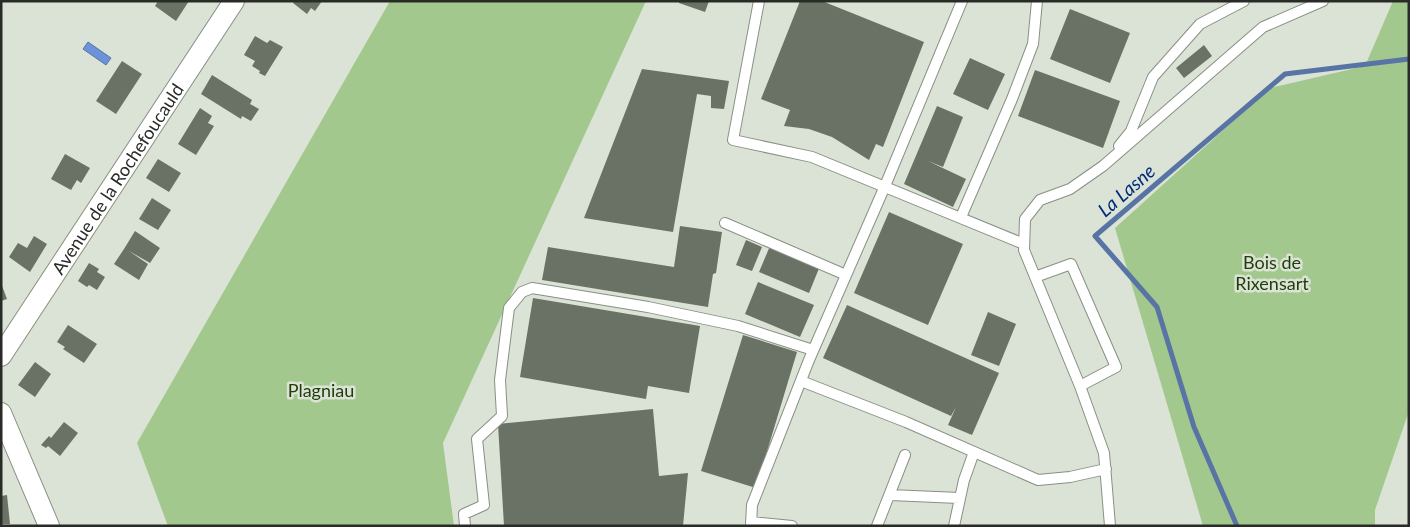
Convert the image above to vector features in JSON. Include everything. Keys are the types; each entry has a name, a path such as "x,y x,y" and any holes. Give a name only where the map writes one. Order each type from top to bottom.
{"street":[{"name":"Avenue de la Rochefoucauld","path":"1,356 234,1"},
{"path":"1,412 49,526"}],"lane":[{"path":"759,1 733,140 812,157 1024,244"},
{"path":"792,526 751,524 752,505 813,350 885,186 962,1"},
{"path":"961,218 1012,99 1032,44 1037,1"},
{"path":"1103,166 1131,131 1153,77 1200,24 1244,1"},
{"path":"1110,526 1104,453 1080,386 1024,250 1025,219 1040,200 1070,189 1103,166 1263,27 1323,1"},
{"path":"725,223 846,275"},
{"path":"1035,277 1071,264 1116,367 1080,386"},
{"path":"465,526 464,514 484,505 477,439 502,416 500,380 509,308 522,292 532,288 648,307 738,326 813,350"},
{"path":"801,381 906,422 1038,480 1070,477 1106,469"},
{"path":"954,526 964,480 974,452"},
{"path":"877,526 905,455"},
{"path":"890,495 960,498"}],"green space":[{"name":"Plagniau","path":"390,1 646,1 443,443 454,526 168,526 137,443"},
{"name":"Bois de Rixensart","path":"1393,1 1409,1 1409,411 1375,510 1375,526 1203,526 1115,228 1270,88 1365,66"}],"water":[{"path":"88,42 111,58 106,65 83,49"}],"building":[{"path":"158,1 189,1 176,21 155,6"},
{"path":"294,1 322,1 315,11 311,8 307,14 293,3"},
{"path":"679,1 709,1 705,12 679,3"},
{"path":"800,1 822,1 924,42 883,147 876,144 869,160 832,137 809,129 784,126 790,110 761,99"},
{"path":"1070,9 1130,33 1110,83 1050,59"},
{"path":"255,36 267,43 270,40 283,47 265,76 252,66 255,61 244,55"},
{"path":"1204,45 1212,56 1184,78 1176,68"},
{"path":"970,58 1005,74 988,110 953,94"},
{"path":"122,61 142,74 116,114 96,101"},
{"path":"642,69 729,81 724,109 711,108 711,96 697,94 673,232 584,218"},
{"path":"1035,70 1120,101 1103,148 1018,116"},
{"path":"212,75 252,100 250,104 259,109 251,121 242,116 241,119 201,94"},
{"path":"937,106 963,117 943,167 928,161 966,179 953,207 904,184"},
{"path":"200,108 212,116 208,123 214,126 196,155 178,144"},
{"path":"65,154 90,168 81,183 77,180 71,190 51,179"},
{"path":"158,159 181,173 169,192 146,178"},
{"path":"152,198 171,210 158,230 139,219"},
{"path":"889,212 963,244 928,325 854,293"},
{"path":"680,226 722,232 716,273 713,274 708,307 542,280 548,247 674,267"},
{"path":"135,231 160,248 150,263 129,251 148,264 139,280 114,264"},
{"path":"34,236 47,244 30,272 9,257 18,243 27,248"},
{"path":"746,240 762,247 752,271 736,265"},
{"path":"770,246 820,266 809,293 759,272"},
{"path":"89,263 99,269 97,272 105,277 97,290 89,285 87,287 78,281"},
{"path":"758,282 814,305 800,337 745,314"},
{"path":"1,283 7,299 1,301"},
{"path":"533,298 700,326 689,393 648,386 646,399 520,377"},
{"path":"847,305 999,373 972,435 948,425 956,407 951,416 823,358"},
{"path":"988,312 1016,324 999,366 971,355"},
{"path":"68,325 97,344 84,363 63,349 65,347 57,342"},
{"path":"743,335 797,352 756,488 701,471"},
{"path":"35,362 51,374 35,397 18,385"},
{"path":"653,409 659,476 688,473 683,526 504,526 498,424"},
{"path":"64,422 78,433 60,456 48,446 46,448 41,445 49,436 51,438"},
{"path":"7,495 10,524 1,524 1,496"}],"waterway":[{"name":"La Lasne","path":"1237,526 1194,427 1157,307 1095,236 1285,74 1409,59"}]}
